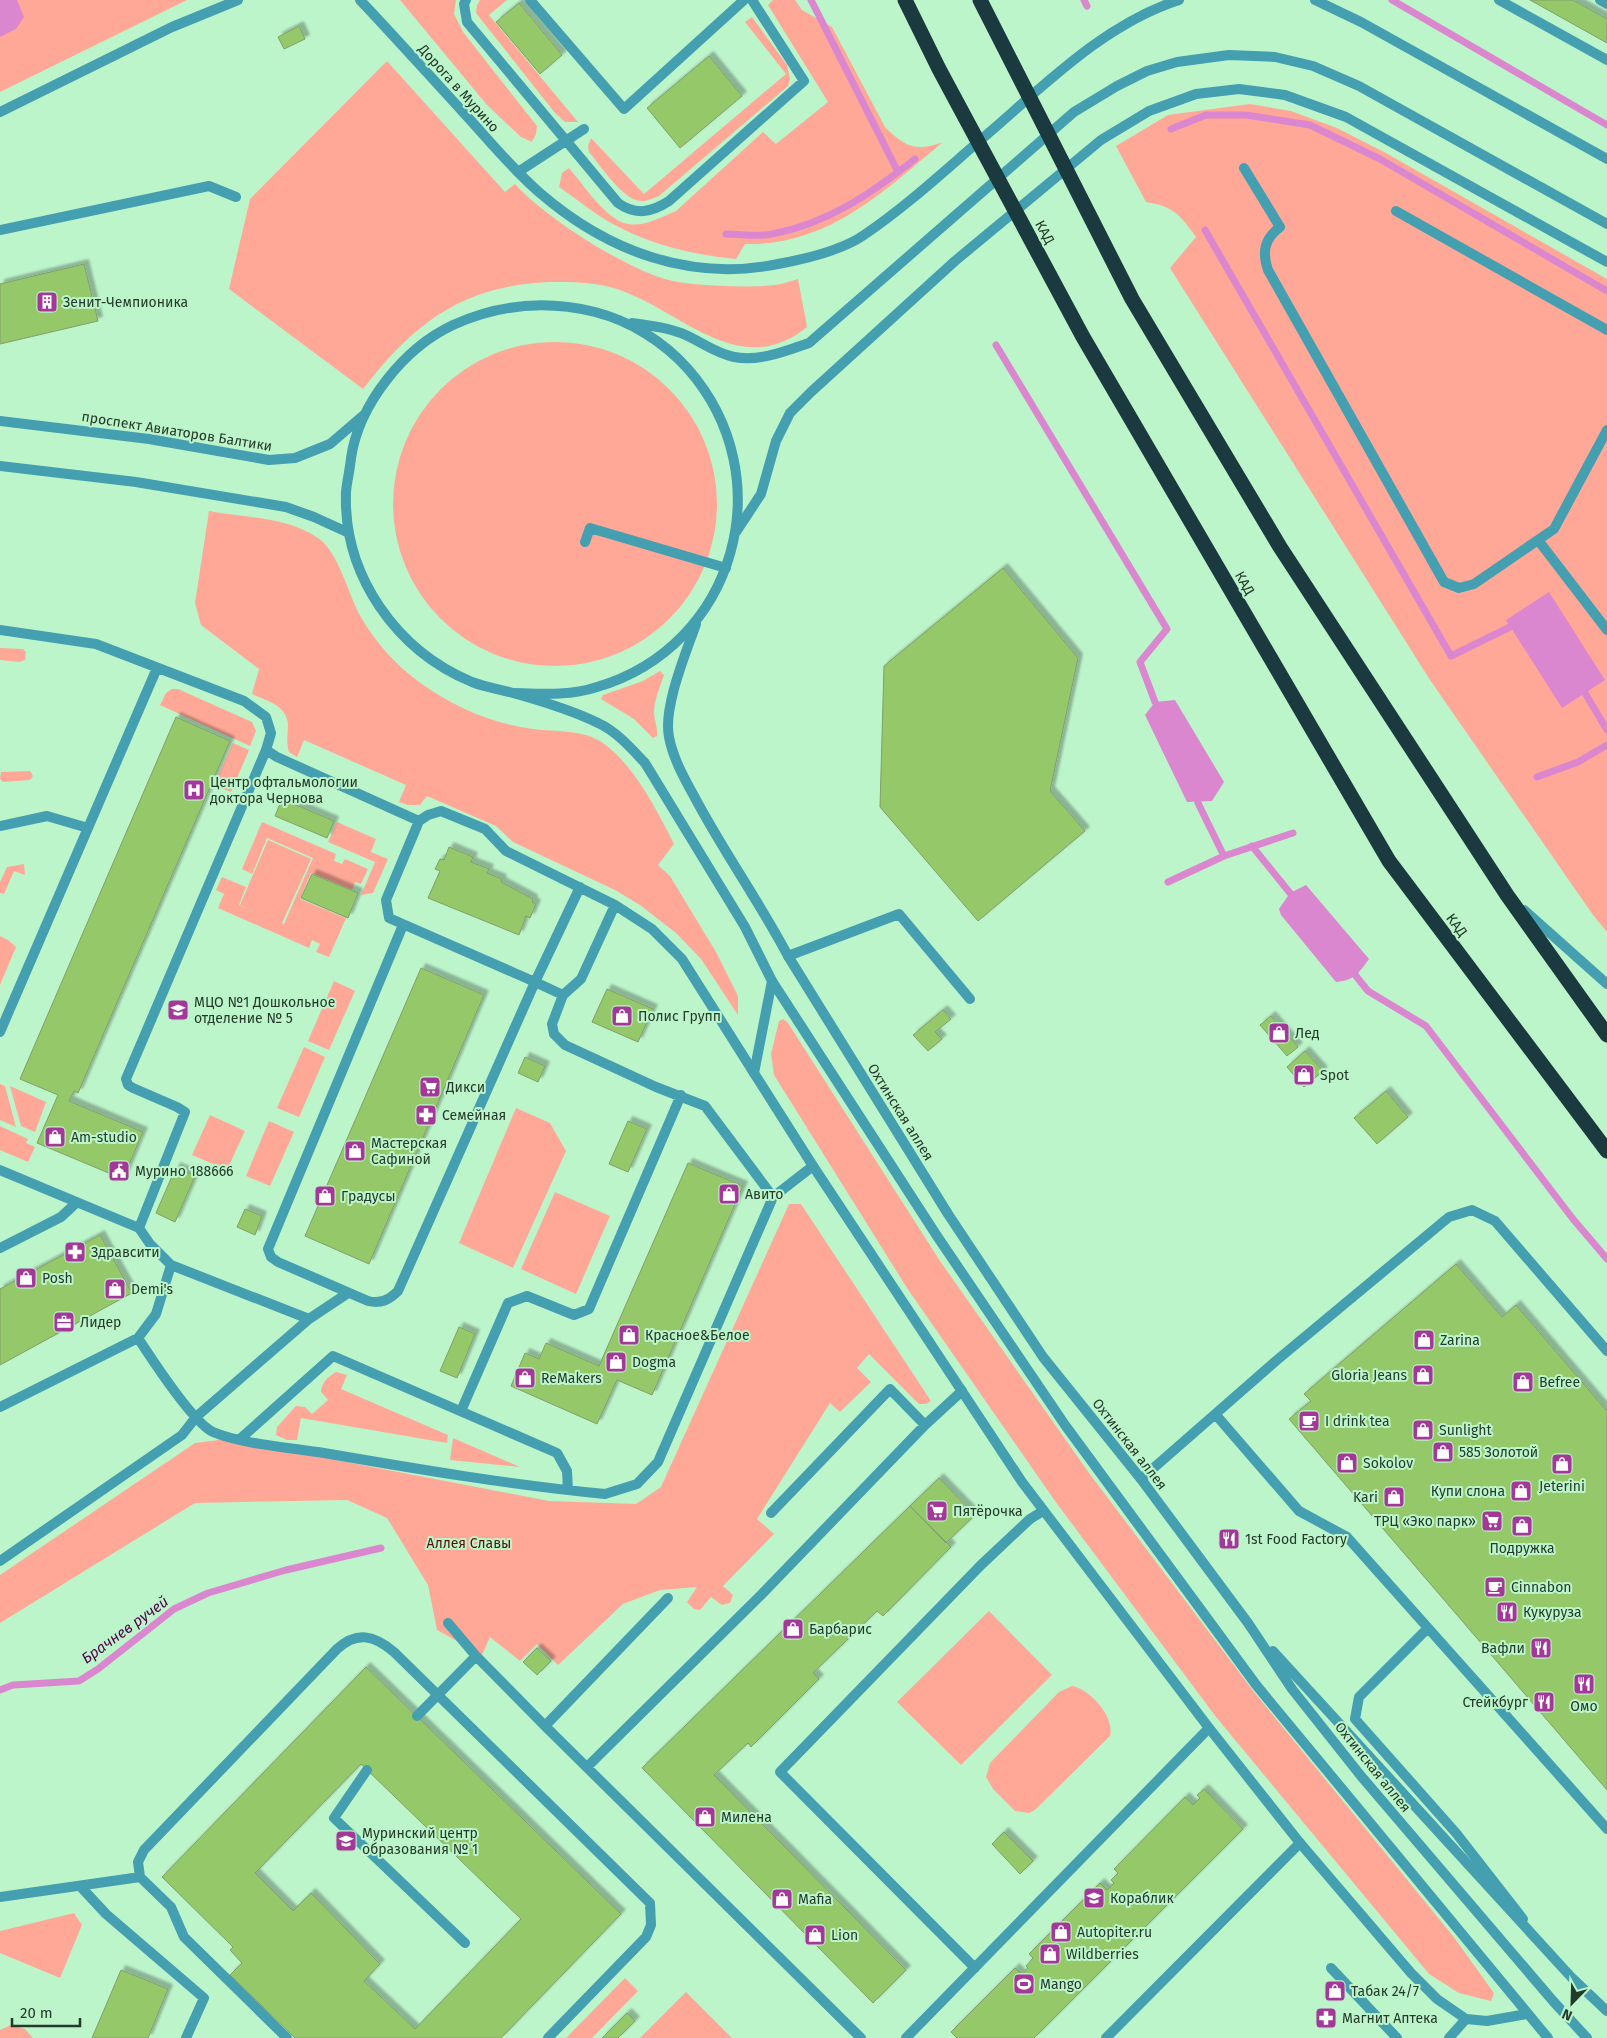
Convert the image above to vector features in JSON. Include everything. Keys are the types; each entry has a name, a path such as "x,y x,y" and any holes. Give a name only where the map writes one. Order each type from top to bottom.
{"highway":[{"name":"КАД","path":"906,0 939,69 1083,337 1389,861 1607,1151"},
{"path":"980,0 1132,299 1280,547 1507,895 1607,1035"}],"street":[{"path":"0,112 172,27 238,0"},
{"name":"Дорога в Мурино","path":"360,0 539,193 594,232 626,249 670,264 715,271 762,268 810,258 862,236 926,186 1105,35 1154,8 1179,0"},
{"path":"466,0 464,4 467,22 565,142 618,203 628,211 643,212 657,208 670,201 804,81 752,0"},
{"path":"530,0 624,109 744,0"},
{"path":"1315,0 1362,22 1607,159"},
{"path":"1499,0 1607,60"},
{"path":"1600,0 1607,4"},
{"path":"626,323 656,326 681,334 707,347 735,357 781,354 809,343 1074,112 1117,86 1147,71 1178,62 1229,55 1275,57 1313,66 1359,86 1607,224"},
{"path":"736,533 761,494 776,441 790,413 811,392 955,261 1101,140 1149,111 1196,94 1239,89 1285,95 1346,117 1607,262"},
{"path":"518,172 584,129"},
{"path":"1244,168 1280,227 1271,234 1266,245 1264,255 1268,270 1435,570 1444,582 1459,588 1474,584 1554,529 1607,430"},
{"path":"0,230 209,186 236,197"},
{"path":"1396,210 1607,330"},
{"path":"515,693 556,695 596,688 634,673 668,650 697,620 713,595 726,568 736,533 738,502 736,470 729,439 716,409 699,383 678,359 654,338 609,316 569,306 529,304 488,311 450,326 416,349 388,379 366,413 352,452 346,492 349,533 360,572 368,587 380,608 406,640 438,665 475,684 515,693 599,723 625,742 645,762 684,830 745,927 772,981 937,1236 1077,1442 1257,1686 1548,2038"},
{"name":"проспект Авиаторов Балтики","path":"0,421 149,439 269,460 295,458 330,444 366,413"},
{"path":"0,466 136,482 267,504 314,517 349,533"},
{"path":"585,542 590,528 726,568"},
{"path":"1538,540 1607,630"},
{"name":"Охтинская аллея","path":"697,620 670,709 668,736 678,766 709,825 948,1214 1043,1357 1140,1479 1248,1623 1292,1689 1361,1776 1553,2001 1587,2038"},
{"path":"0,630 96,644 157,668 176,673 244,702 266,717 271,733 266,750 126,1080 128,1085 133,1088 185,1112 139,1228"},
{"path":"0,1032 157,668"},
{"path":"266,750 277,757 419,821"},
{"path":"563,995 389,918 386,900 419,821 428,815 441,811 485,829 506,851 580,887 652,928 682,960 813,1166 1043,1511 1208,1728 1300,1843 1410,1974 1437,1999 1466,2019 1487,2020 1527,2014"},
{"path":"0,826 47,816 88,828"},
{"path":"403,925 268,1249 271,1256 278,1262 348,1293 377,1303 390,1299 398,1291 535,982 580,887"},
{"path":"1507,895 1607,984"},
{"path":"615,906 581,980 563,995 552,1024 554,1034 565,1045 656,1087 681,1095 705,1106 773,1197"},
{"path":"788,956 899,914 970,999"},
{"path":"754,1073 772,981"},
{"path":"461,1411 508,1303 527,1296 574,1315 590,1309 681,1095"},
{"path":"138,1338 158,1368 196,1417 211,1432 240,1439 398,1465 604,1494 637,1484 658,1462 773,1197 813,1166"},
{"path":"0,1170 139,1228 150,1244 171,1265 309,1319"},
{"path":"0,1248 61,1217 76,1203"},
{"path":"1140,1479 1216,1415 1277,1360 1340,1310 1449,1217 1472,1210 1496,1221 1607,1351"},
{"path":"0,1407 138,1338 156,1314 171,1265"},
{"path":"0,1561 182,1435 196,1417 309,1319 348,1293"},
{"path":"240,1439 333,1356 557,1454 567,1471 568,1490"},
{"path":"771,1513 890,1388 926,1425"},
{"path":"587,1766 761,1595 926,1425 962,1391"},
{"path":"1216,1415 1299,1511 1348,1537 1607,1829"},
{"path":"975,1968 780,1772 981,1565 1030,1519 1043,1511"},
{"path":"545,1726 668,1598"},
{"path":"448,1623 476,1656 545,1726 861,2038"},
{"path":"1248,1623 1554,1957 1607,2011"},
{"path":"1428,1628 1359,1697 1355,1719 1456,1833 1554,1957"},
{"path":"287,2038 184,1937 171,1907 140,1877 138,1862 144,1850 346,1641 355,1637 368,1637 383,1643 650,1903 651,1925 646,1937 548,2038"},
{"path":"417,1716 476,1656"},
{"path":"912,2036 975,1968 1208,1728"},
{"path":"367,1770 334,1818 465,1943"},
{"path":"1106,2038 1300,1843"},
{"path":"0,1897 140,1877"},
{"path":"80,1886 106,1914 204,1998 186,2038"},
{"path":"1331,1968 1397,2038"},
{"path":"1449,2038 1466,2019"}],"green space":[{"path":"0,0 187,0 0,92"},
{"path":"400,0 456,0 454,14 463,32 537,126 532,142 521,137 487,105"},
{"path":"480,0 507,0 489,15 578,122 565,122 555,113 476,13"},
{"path":"773,0 795,0 802,10 832,27 885,127 892,134 911,146 925,147 943,142 876,197 853,213 803,236 775,242 745,244 736,259 689,252 642,238 606,220 559,187 562,173 569,168 588,192 612,216 620,221 634,225 652,221 676,211 763,132 776,144 828,102 768,5"},
{"path":"752,17 787,65 790,79 788,86 659,196 642,201 630,197 617,186 589,152 588,146 591,138 644,194 786,74 745,22"},
{"path":"387,61 505,192 515,184 528,197 566,227 612,255 655,276 683,283 738,286 778,285 798,279 807,327 782,342 758,347 734,345 687,325 641,299 617,289 592,284 566,282 518,285 491,291 466,300 443,312 402,345 382,365 363,389 229,289 250,199"},
{"path":"1250,104 1291,111 1337,128 1384,152 1607,279 1607,932 1593,915 1430,680 1170,268 1196,237 1176,213 1164,206 1146,202 1116,146 1168,115"},
{"path":"555,342 587,345 617,354 645,369 670,389 690,414 705,442 714,472 717,504 714,536 705,566 690,594 670,619 645,639 617,654 587,663 555,666 523,663 493,654 465,639 440,619 420,594 405,566 396,536 393,504 396,472 405,442 420,414 440,389 465,369 493,354 523,345"},
{"path":"209,511 293,525 318,538 332,553 356,608 379,644 410,675 445,699 473,713 518,727 587,735 603,743 614,752 625,763 644,789 674,844 658,865 670,876 716,952 738,996 738,1015 701,959 676,933 640,905 615,890 513,842 496,826 427,796 420,805 408,805 399,802 406,785 304,740 297,757 289,752 287,741 288,724 284,712 269,701 252,694 259,669 201,625 195,603"},
{"path":"0,648 23,649 26,652 25,660 19,662 0,660"},
{"path":"660,671 664,675 654,714 657,736 653,738 634,719 601,699 603,695 643,681"},
{"path":"172,689 178,689 252,722 256,731 250,746 160,705 166,693"},
{"path":"233,743 249,750 231,792 214,785"},
{"path":"30,771 33,776 30,780 3,782 0,779 1,772"},
{"path":"262,822 336,854 334,861 342,864 345,859 368,869 361,884 355,882 352,890 311,873 300,899 346,918 329,957 316,952 320,944 312,940 309,948 218,908 224,894 216,890 222,877 246,887 239,905 254,911 240,905 268,840 311,859 282,923 284,924 313,858 267,838 252,874 242,869"},
{"path":"337,822 376,839 371,852 388,859 373,893 361,895 375,862 328,842"},
{"path":"24,864 25,875 14,871 4,894 0,893 0,882 7,867"},
{"path":"0,936 16,947 0,985"},
{"path":"334,981 355,991 329,1050 308,1041"},
{"path":"783,1019 788,1023 940,1261 1089,1473 1254,1692 1453,1936 1494,1993 1491,2001 1459,1993 1429,1974 1216,1717 1055,1501 907,1288 774,1075 771,1054 779,1021"},
{"path":"304,1047 325,1057 299,1117 277,1108"},
{"path":"0,1084 5,1086 16,1127 0,1120"},
{"path":"10,1086 46,1102 35,1132 21,1126"},
{"path":"516,1108 550,1123 566,1151 513,1268 459,1243"},
{"path":"210,1115 245,1131 227,1170 192,1155"},
{"path":"269,1121 294,1132 270,1186 246,1176"},
{"path":"0,1126 28,1139 26,1143 35,1147 28,1162 0,1150"},
{"path":"555,1192 610,1216 576,1294 521,1269"},
{"name":"Аллея Славы","path":"789,1204 801,1204 931,1401 926,1404 919,1404 869,1354 857,1368 871,1382 840,1412 830,1403 757,1519 774,1534 723,1586 733,1595 730,1603 722,1605 711,1597 700,1610 694,1609 687,1602 697,1587 660,1590 623,1604 558,1665 537,1644 520,1661 490,1637 482,1655 437,1630 428,1585 387,1518 347,1500 195,1503 0,1623 0,1575 195,1443 227,1439 549,1501 636,1504 661,1487"},
{"path":"336,1372 347,1375 341,1389 448,1435 447,1443 301,1418 297,1440 287,1440 276,1435 277,1427 296,1406 305,1407 312,1414 328,1400 321,1392 322,1388 326,1380"},
{"path":"453,1438 520,1467 450,1460"},
{"path":"989,1611 1052,1675 961,1765 897,1702"},
{"path":"1072,1686 1086,1692 1100,1705 1109,1721 1110,1736 1035,1810 1029,1813 1015,1811 993,1789 986,1777 990,1763 1059,1692"},
{"path":"74,1913 82,1925 60,1978 0,1953 0,1931"},
{"path":"625,1978 638,1991 592,2038 566,2038"},
{"path":"686,1992 732,2038 640,2038"},
{"path":"11,2025 25,2029 33,2038 0,2038 0,2030"}],"shaded area":[{"path":"0,0 17,0 24,17 16,29 0,37"},
{"path":"1549,592 1605,680 1562,708 1506,620"},
{"path":"1175,700 1224,782 1212,801 1187,802 1145,715 1155,702"},
{"path":"1306,885 1369,959 1359,972 1348,980 1336,982 1281,915 1279,909 1290,893"}],"building":[{"path":"1530,0 1573,0 1607,19 1607,43"},
{"path":"519,3 562,55 540,74 496,22"},
{"path":"299,26 305,39 284,49 278,37"},
{"path":"709,56 742,96 680,148 647,108"},
{"name":"Зенит-Чемпионика","path":"84,264 98,321 0,344 0,284"},
{"path":"1003,568 1078,658 1050,791 1085,831 978,921 880,807 884,666"},
{"path":"176,717 230,741 78,1093 74,1091 69,1101 143,1132 123,1179 37,1143 58,1095 20,1079"},
{"path":"282,799 334,821 327,838 275,816"},
{"path":"449,847 473,857 471,862 489,869 487,873 502,879 501,882 533,899 532,902 536,904 530,918 526,916 519,935 428,898 440,871 435,869 440,859 444,860"},
{"path":"312,874 358,893 348,918 301,898"},
{"path":"421,968 484,995 369,1264 305,1236"},
{"name":"Полис Групп","path":"607,989 653,1009 638,1042 592,1022"},
{"path":"943,1010 951,1019 935,1032 942,1039 928,1051 913,1035"},
{"path":"1271,1016 1298,1047 1287,1056 1260,1025"},
{"path":"1305,1051 1323,1071 1304,1087 1287,1067"},
{"path":"525,1057 545,1066 538,1082 518,1073"},
{"path":"1386,1091 1408,1117 1377,1144 1354,1118"},
{"path":"628,1121 647,1129 628,1172 609,1164"},
{"path":"688,1163 743,1186 652,1395 617,1380 597,1424 511,1386 525,1353 539,1359 546,1343 599,1366"},
{"path":"176,1167 195,1176 175,1222 156,1213"},
{"path":"245,1209 262,1216 255,1235 237,1227"},
{"path":"100,1235 132,1293 0,1365 0,1289"},
{"name":"ТРЦ «Эко парк»","path":"1456,1264 1502,1317 1516,1305 1607,1409 1607,1790 1289,1419 1311,1401 1304,1394"},
{"path":"459,1327 475,1334 457,1378 440,1371"},
{"path":"939,1478 975,1515 946,1543 910,1506"},
{"path":"910,1506 951,1547 883,1616 877,1611 813,1673 819,1679 751,1747 748,1743 714,1775 906,1970 873,2003 642,1768"},
{"path":"537,1648 551,1661 537,1675 523,1662"},
{"path":"366,1667 621,1914 501,2038 295,2038 230,1975 242,1963 230,1950 233,1947 162,1877","holes":["361,1764 521,1919 415,2029 364,1981 380,1964 311,1893 293,1911 255,1873"]},
{"path":"1204,1789 1243,1829 1034,2038 957,2038 951,2032 1015,1968 1022,1975 1028,1968 1026,1966 1033,1958 1029,1954 1100,1883 1107,1890 1114,1883 1111,1880 1118,1873 1114,1869 1185,1797 1193,1805 1200,1798 1197,1795"},
{"path":"1004,1832 1033,1861 1020,1874 992,1844"},
{"path":"121,1970 168,1989 148,2038 92,2038"},
{"path":"627,2013 635,2021 618,2038 602,2038"}],"waterway":[{"path":"811,0 898,172"},
{"path":"1084,0 1087,6"},
{"path":"1392,0 1607,125"},
{"path":"1171,129 1206,115 1246,115 1310,125 1380,159 1607,291"},
{"path":"726,234 767,235 812,223 848,206 882,184 915,159"},
{"path":"1205,230 1451,656 1510,627"},
{"path":"996,345 1167,629 1140,662 1155,702"},
{"path":"1585,693 1607,730"},
{"name":"Брачнев ручей","path":"1537,777 1578,762 1607,745"},
{"path":"1198,803 1224,856"},
{"path":"1168,882 1224,856 1293,833"},
{"path":"1252,846 1290,893"},
{"path":"1356,976 1368,991 1426,1026 1573,1219 1607,1259"},
{"name":"Брачнев ручей","path":"0,1690 13,1685 79,1681 98,1669 174,1609 208,1593 286,1570 381,1548"}],"place":[{"name":"Зенит-Чемпионика","path":"47,302"},
{"name":"Центр офтальмологии доктора Чернова","path":"194,790"},
{"name":"МЦО №1 Дошкольное отделение № 5","path":"178,1010"},
{"name":"Полис Групп","path":"622,1016"},
{"name":"Лед","path":"1279,1033"},
{"name":"Spot","path":"1304,1075"},
{"name":"Дикси","path":"430,1087"},
{"name":"Семейная","path":"426,1115"},
{"name":"Am-studio","path":"55,1137"},
{"name":"Мастерская Сафиной","path":"355,1151"},
{"name":"Мурино 188666","path":"119,1171"},
{"name":"Авито","path":"729,1194"},
{"name":"Градусы","path":"325,1196"},
{"name":"Здравсити","path":"75,1252"},
{"name":"Posh","path":"26,1278"},
{"name":"Demi's","path":"115,1289"},
{"name":"Лидер","path":"64,1322"},
{"name":"Красное&Белое","path":"629,1335"},
{"name":"Zarina","path":"1424,1340"},
{"name":"Dogma","path":"616,1362"},
{"name":"Gloria Jeans","path":"1423,1375"},
{"name":"ReMakers","path":"525,1378"},
{"name":"Befree","path":"1523,1382"},
{"name":"I drink tea","path":"1309,1421"},
{"name":"Sunlight","path":"1423,1430"},
{"name":"585 Золотой","path":"1443,1452"},
{"name":"Sokolov","path":"1347,1463"},
{"name":"Jeterini","path":"1562,1464"},
{"name":"Купи слона","path":"1521,1491"},
{"name":"Kari","path":"1394,1497"},
{"name":"Пятёрочка","path":"937,1511"},
{"name":"ТРЦ «Эко парк»","path":"1492,1521"},
{"name":"Подружка","path":"1522,1526"},
{"name":"1st Food Factory","path":"1229,1539"},
{"name":"Cinnabon","path":"1495,1587"},
{"name":"Кукуруза","path":"1507,1612"},
{"name":"Барбарис","path":"793,1629"},
{"name":"Вафли","path":"1541,1648"},
{"name":"Омо","path":"1584,1684"},
{"name":"Стейкбург","path":"1544,1702"},
{"name":"Милена","path":"705,1817"},
{"name":"Муринский центр образования № 1","path":"346,1841"},
{"name":"Кораблик","path":"1094,1898"},
{"name":"Mafia","path":"782,1899"},
{"name":"Autopiter.ru","path":"1061,1932"},
{"name":"Lion","path":"815,1935"},
{"name":"Wildberries","path":"1050,1954"},
{"name":"Mango","path":"1024,1984"},
{"name":"Табак 24/7","path":"1335,1991"},
{"name":"Магнит Аптека","path":"1326,2018"}]}
